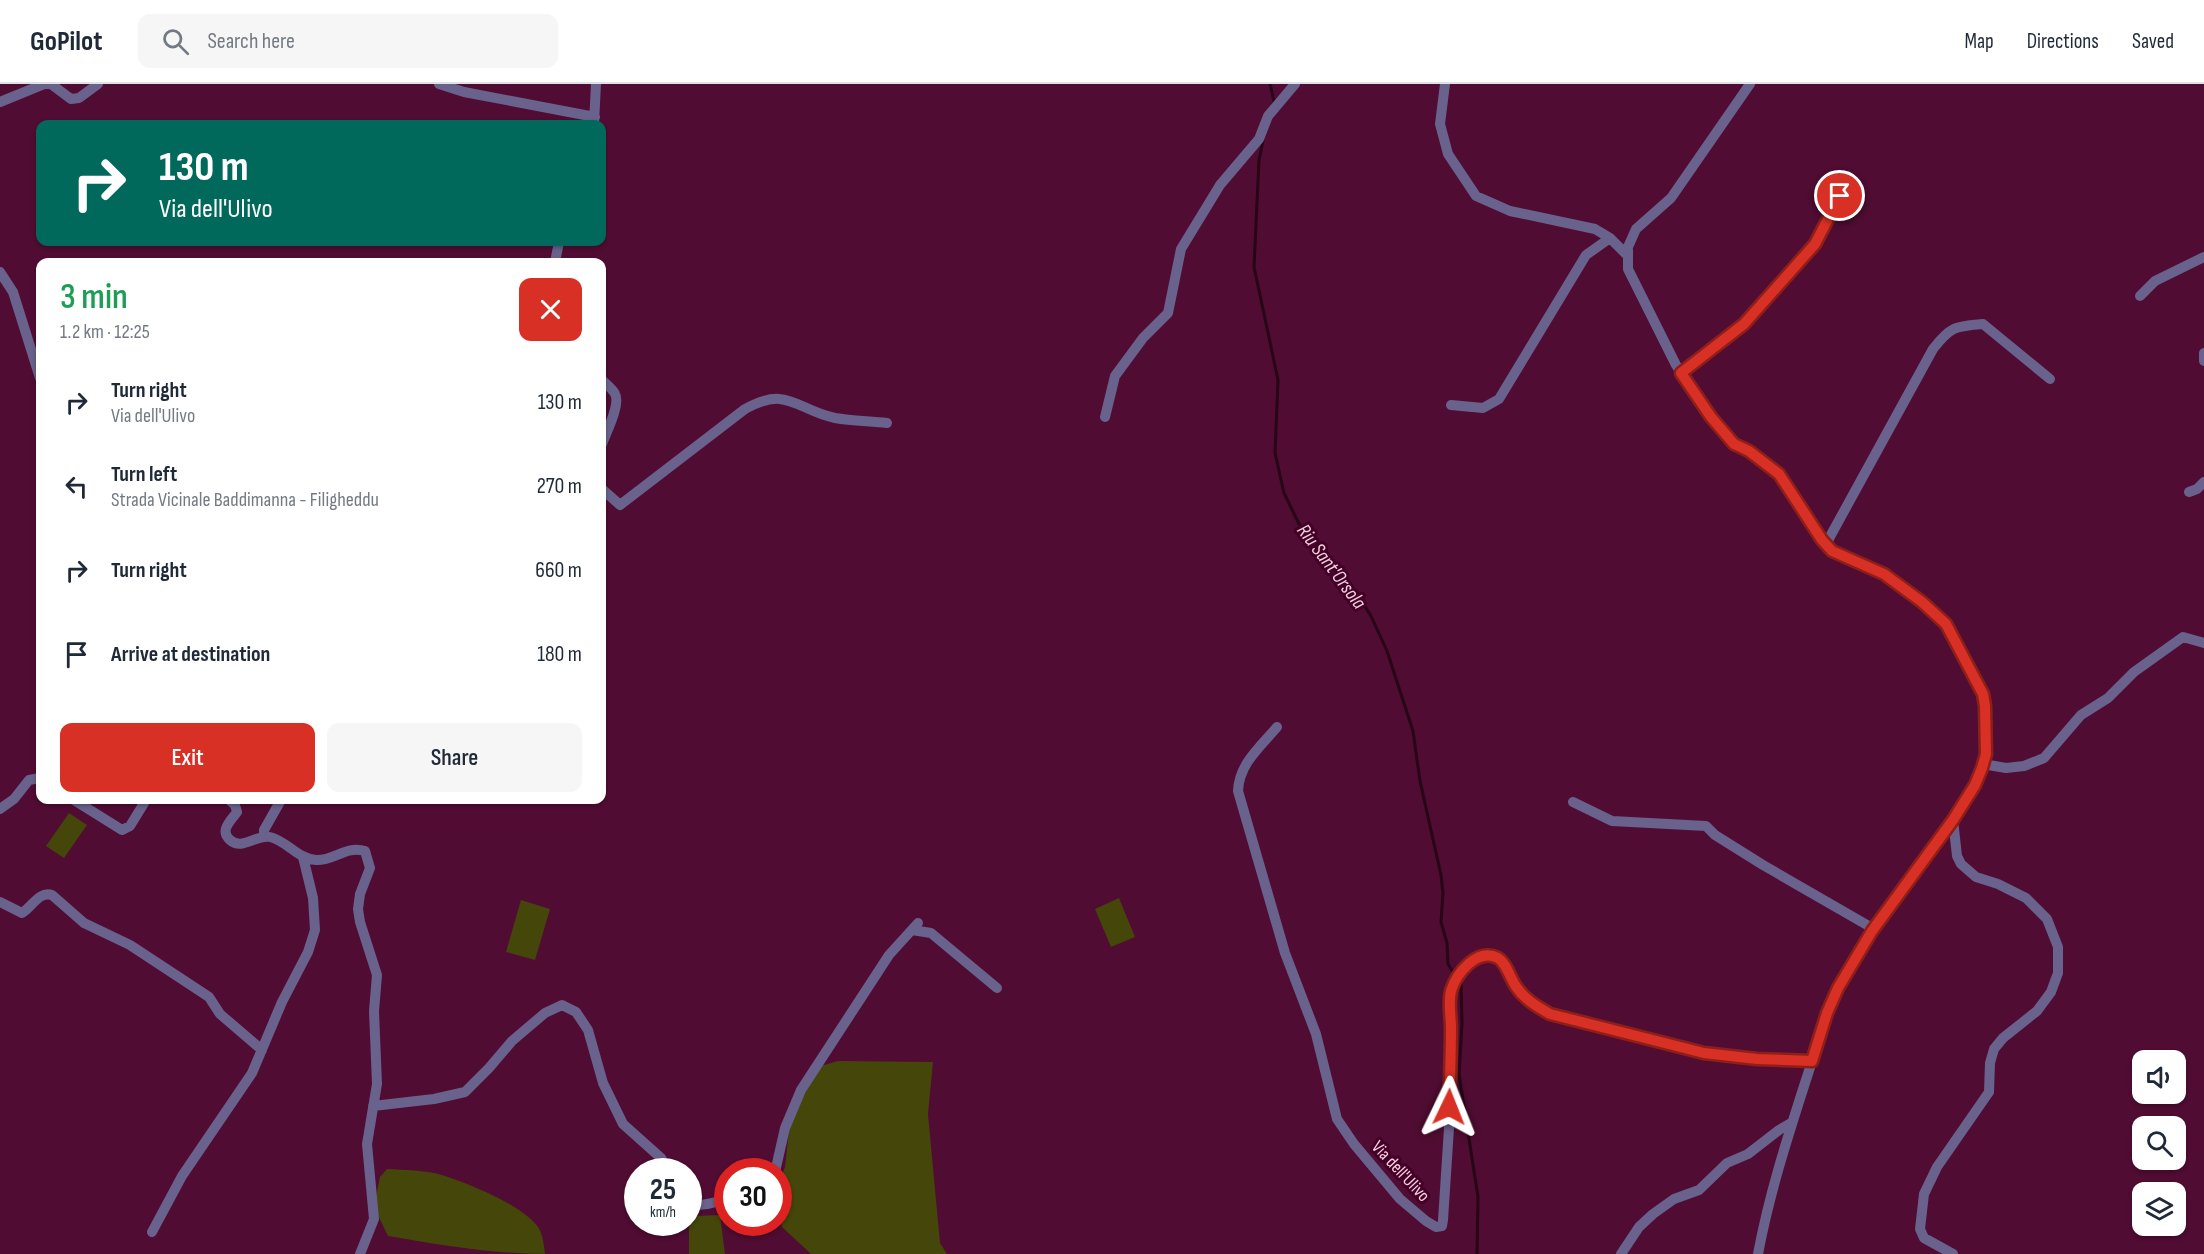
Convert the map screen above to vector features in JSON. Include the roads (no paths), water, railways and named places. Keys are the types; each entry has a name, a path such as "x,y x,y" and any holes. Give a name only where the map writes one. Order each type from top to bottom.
{"street":[{"path":"0,102 44,84 51,84 71,99 79,98 98,84"},
{"path":"439,84 464,92 590,120"},
{"path":"594,120 596,84"},
{"path":"1105,417 1115,376 1143,338 1168,313 1181,249 1220,185 1259,140 1268,116 1295,84"},
{"path":"1444,84 1440,124 1448,154 1476,195 1510,211 1595,229 1610,238 1627,255"},
{"path":"1750,84 1671,198 1636,229 1628,247 1628,269 1681,373 1711,417 1734,444 1749,451 1779,474 1832,551 1884,574 1922,602 1946,624 1983,694 1986,754 1975,785 1953,820 1874,929 1838,988 1827,1013 1791,1123 1765,1217 1758,1254"},
{"path":"1681,373 1744,324 1815,244 1840,196 1846,191"},
{"path":"1451,405 1483,408 1499,399 1586,255 1610,238"},
{"path":"2140,296 2156,281 2204,257"},
{"path":"0,272 13,292 36,365"},
{"path":"1826,544 1934,349 1947,331 1983,324 2050,380"},
{"path":"2204,353 2204,361"},
{"path":"606,384 615,393 616,398 613,416 606,434"},
{"path":"606,493 620,505 745,409 768,399 793,401 833,418 887,423"},
{"path":"2189,492 2197,489 2204,482"},
{"path":"1983,764 2006,768 2024,766 2044,758 2081,715 2108,698 2133,672 2183,637 2204,644"},
{"name":"Via dell'Ulivo","path":"1277,727 1243,768 1239,777 1238,791 1278,930 1316,1034 1337,1119 1354,1144 1400,1199 1426,1221 1436,1227 1442,1226 1451,1058 1451,990 1472,960 1494,956 1501,960 1515,986 1531,1004 1550,1014 1704,1053 1757,1059 1812,1061"},
{"path":"0,809 14,799 29,780 36,779"},
{"path":"1573,802 1612,821 1706,826 1715,835 1763,865 1874,929"},
{"path":"80,804 122,830 130,826 144,804"},
{"path":"234,804 237,812 227,825 228,838 231,841 240,844 271,837 293,848 303,857 313,860 322,860 350,849 365,851 368,858 369,876 360,894 358,909 377,975 374,1011 377,1084 367,1144 374,1219 360,1254"},
{"path":"264,837 264,830 279,804"},
{"path":"1953,820 1957,856 1961,864 1976,877 1998,884 2026,898 2047,919 2058,947 2058,973 2051,992 2037,1011 2003,1038 1994,1049 1990,1063 1989,1092 1937,1167 1924,1194 1920,1215 1920,1229 1924,1238 1953,1254"},
{"path":"152,1232 182,1176 252,1073 308,952 315,930 313,898 303,857"},
{"path":"0,902 22,913 42,895 52,896 84,923 130,945 209,997 220,1014 261,1050"},
{"path":"778,1158 784,1128 801,1090 889,955 915,926 931,933 997,988"},
{"path":"373,1106 434,1099 465,1092 512,1041 544,1013 562,1005 576,1012 588,1030 603,1083 623,1124 661,1158"},
{"path":"1621,1254 1639,1227 1653,1214 1674,1199 1699,1190 1727,1163 1748,1154 1791,1123"}],"waterway":[{"name":"Riu Sant'Orsola","path":"1270,84 1274,101"},
{"name":"Riu Sant'Orsola","path":"1263,141 1259,160 1254,267 1278,380 1275,453 1284,493 1299,524 1356,592 1371,616 1387,651 1413,731 1420,781 1441,875 1443,893 1441,922 1447,943 1448,964 1453,972"},
{"name":"Riu Sant'Orsola","path":"1461,983 1462,1024 1459,1074 1478,1197 1477,1254"}]}
